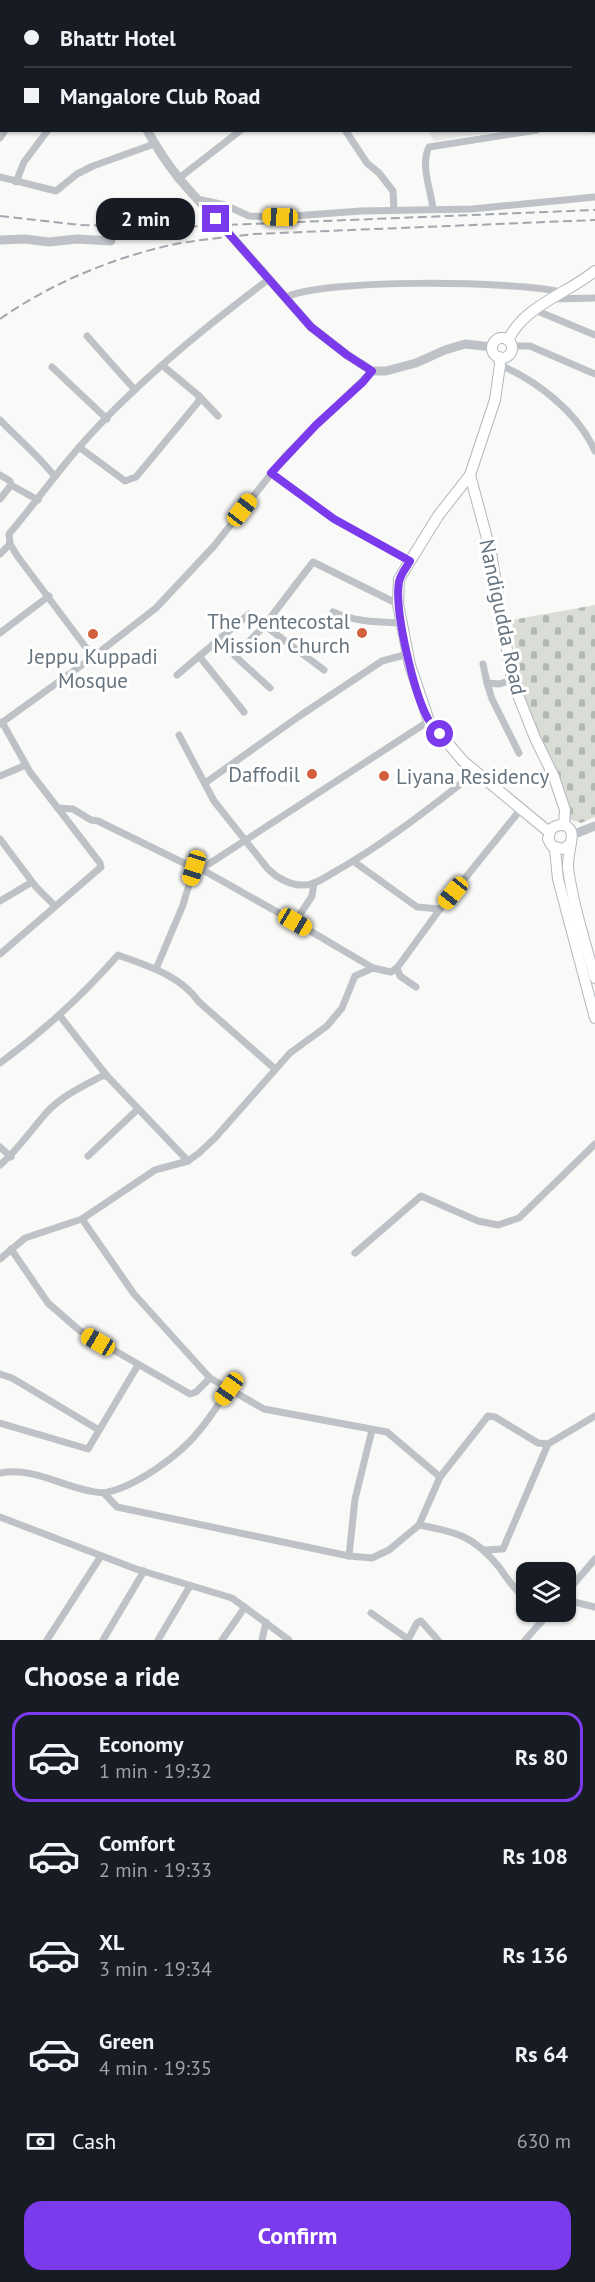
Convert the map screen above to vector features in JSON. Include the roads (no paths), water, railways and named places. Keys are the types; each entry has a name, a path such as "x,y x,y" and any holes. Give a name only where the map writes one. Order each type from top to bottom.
{"main road":[{"path":"500,361 507,356 517,325 550,299 595,271"},
{"path":"510,343 499,339 492,347 500,361 495,400 470,475 438,516 399,579 398,604 408,654 429,721 463,761 549,832"},
{"name":"Nandigudda Road","path":"470,475 491,553 512,680 535,738 554,777 565,810 564,825"},
{"path":"595,978 571,886 568,862 570,829 564,825 554,826 549,832 549,843 555,849 558,879 595,1018"},
{"path":"555,849 563,849 571,840"}],"street":[{"path":"15,182 24,162 46,132"},
{"path":"148,132 162,159 178,179 311,327 372,371 386,371 416,363 465,344 492,347"},
{"path":"178,179 238,132"},
{"path":"346,132 367,163 393,190 394,210"},
{"path":"434,209 425,168 425,156 429,147 524,132"},
{"path":"0,177 56,191 77,174 93,166 154,144"},
{"path":"196,199 225,205 249,216 280,217 394,210 472,209 595,196"},
{"path":"0,240 111,241"},
{"path":"93,657 10,544 9,534 79,447 135,390 228,309 269,279"},
{"path":"285,298 301,291 386,284 542,288 561,292"},
{"path":"550,299 595,298"},
{"path":"535,310 595,335"},
{"path":"87,336 135,390"},
{"path":"510,343 530,346 595,374"},
{"path":"500,361 528,379 571,415 588,436 595,451"},
{"path":"162,365 199,396 218,416"},
{"path":"52,367 107,419"},
{"path":"0,954 100,867 100,863 26,765 1,723 93,657 156,608 214,546 286,455 372,371"},
{"path":"79,447 125,481 136,477 199,401 199,396"},
{"path":"0,420 55,477"},
{"path":"271,473 334,519 410,561"},
{"path":"0,475 10,481 11,485 38,500"},
{"path":"0,499 11,485"},
{"path":"0,554 10,544"},
{"path":"270,688 235,656 264,626 313,562 398,604"},
{"path":"0,633 49,596"},
{"path":"333,612 348,619 401,623"},
{"path":"177,675 249,614 324,670"},
{"path":"205,783 300,715 382,661 408,654"},
{"path":"199,656 244,712"},
{"path":"483,664 492,699 519,753"},
{"path":"487,683 499,684 512,680"},
{"path":"156,969 197,869 246,840 429,721"},
{"path":"179,735 214,801 277,878 304,885 315,883 353,861 414,820 476,772"},
{"path":"0,776 26,765"},
{"path":"58,808 73,809 91,820 98,821 197,869 295,922 373,968 390,972 397,968 440,909 521,809"},
{"path":"571,840 595,826"},
{"path":"0,839 32,882 56,906"},
{"path":"353,861 417,907 440,909"},
{"path":"0,901 32,882"},
{"path":"295,922 312,896 315,883"},
{"path":"0,1063 40,1034 60,1016 86,992 118,955 168,974 192,992 199,1002 275,1069"},
{"path":"0,1259 25,1239 82,1219 155,1170 188,1161 215,1138 275,1069 305,1041 327,1026 342,1008 354,976 373,968"},
{"path":"397,968 400,976 416,987"},
{"path":"60,1016 107,1076 188,1161"},
{"path":"0,1165 10,1157 49,1110 75,1090 102,1076 107,1076"},
{"path":"88,1156 138,1109"},
{"path":"355,1253 421,1196 478,1221 498,1225 519,1218 595,1144"},
{"path":"0,1147 10,1157"},
{"path":"82,1219 134,1294 210,1378 264,1410 387,1432 440,1477"},
{"path":"11,1249 48,1303 79,1330 190,1394 196,1392 210,1378"},
{"path":"1,1426 88,1449 138,1365"},
{"path":"0,1374 12,1378 99,1430"},
{"path":"0,1473 17,1471 43,1475 88,1491 104,1493 144,1477 175,1454 198,1433 229,1389"},
{"path":"104,1493 117,1507 349,1556 372,1558 389,1550 419,1525 440,1477 488,1416 495,1417 538,1443 548,1444"},
{"path":"485,1550 503,1549 548,1444 595,1416"},
{"path":"349,1556 355,1499 372,1430"},
{"path":"0,1517 144,1572 232,1598 289,1640"},
{"path":"419,1525 472,1539 485,1550 516,1587"},
{"path":"47,1640 101,1556"},
{"path":"576,1581 595,1558"},
{"path":"103,1640 144,1572"},
{"path":"158,1640 190,1586"},
{"path":"576,1602 595,1607"},
{"path":"222,1640 244,1606"},
{"path":"371,1613 408,1640 417,1623 421,1621 438,1640"},
{"path":"262,1640 266,1622"},
{"path":"525,1640 540,1622"}],"railway":[{"path":"0,216 81,225 176,227 595,210"},
{"path":"0,319 76,276 117,260 182,243 254,234 595,220"}],"place":[{"name":"The Pentecostal Mission Church","path":"362,633"},
{"name":"Jeppu Kuppadi Mosque","path":"93,634"},
{"name":"Daffodil","path":"312,774"},
{"name":"Liyana Residency","path":"384,776"}]}
